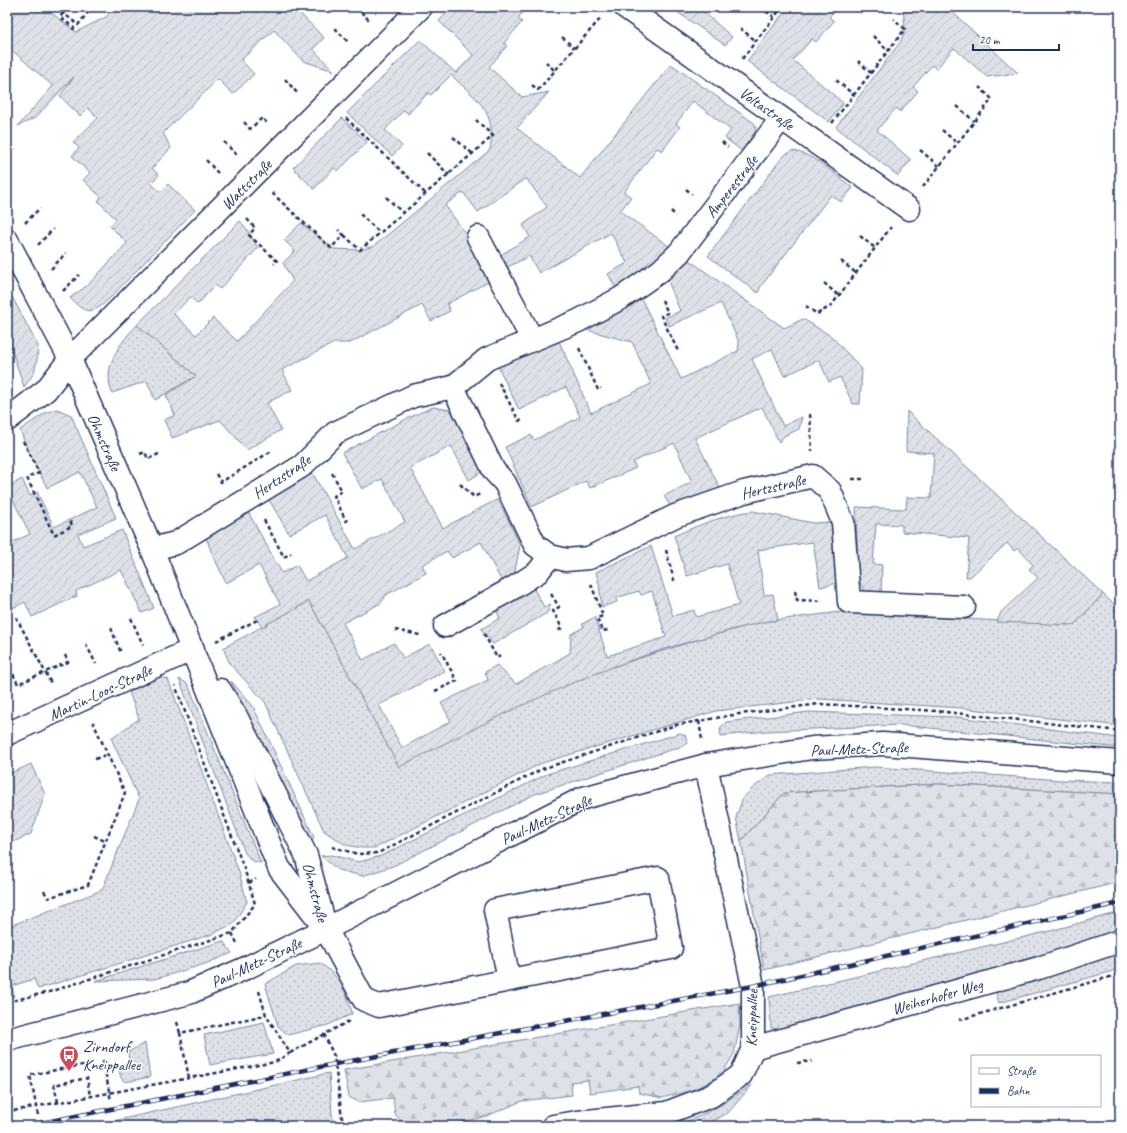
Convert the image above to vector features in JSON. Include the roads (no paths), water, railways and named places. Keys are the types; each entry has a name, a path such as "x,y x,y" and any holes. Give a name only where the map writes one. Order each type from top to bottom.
{"street":[{"name":"Wattstraße","path":"14,427 70,359 421,7"},
{"name":"Voltastraße","path":"615,10 781,119 914,200"},
{"name":"Amperestraße","path":"679,253 781,119"},
{"path":"478,237 532,339"},
{"name":"Ohmstraße","path":"7,240 70,359 152,549 279,868 326,929"},
{"name":"Hertzstraße","path":"152,549 176,543 302,466 335,433 413,396 453,387 487,359 568,325 621,298 679,253"},
{"name":"Hertzstraße","path":"453,387 494,471 505,483 527,532 544,564 589,558 675,516 744,492 813,476 830,491 843,522 849,602 910,606 964,607"},
{"path":"445,626 513,588 544,564"},
{"name":"Ohmstraße","path":"193,649 236,716 306,855 326,929"},
{"name":"Martin-Loos-Straße","path":"7,734 193,649"},
{"name":"Paul-Metz-Straße","path":"7,1040 189,993 248,967 326,929 583,798 706,765 812,748 884,744 1120,762"},
{"name":"Kneippallee","path":"554,1126 577,1122 666,1113 711,1096 741,1074 753,1048 753,986 706,765"},
{"path":"326,929 364,1000 379,1006 671,948 658,878 495,910 509,980"},
{"name":"Weiherhofer Weg","path":"753,1048 1039,968 1120,941"}],"railway":[{"path":"26,1126 335,1064 753,986 1120,903"}],"place":[{"name":"Zirndorf Kneippallee","path":"69,1072"}]}
